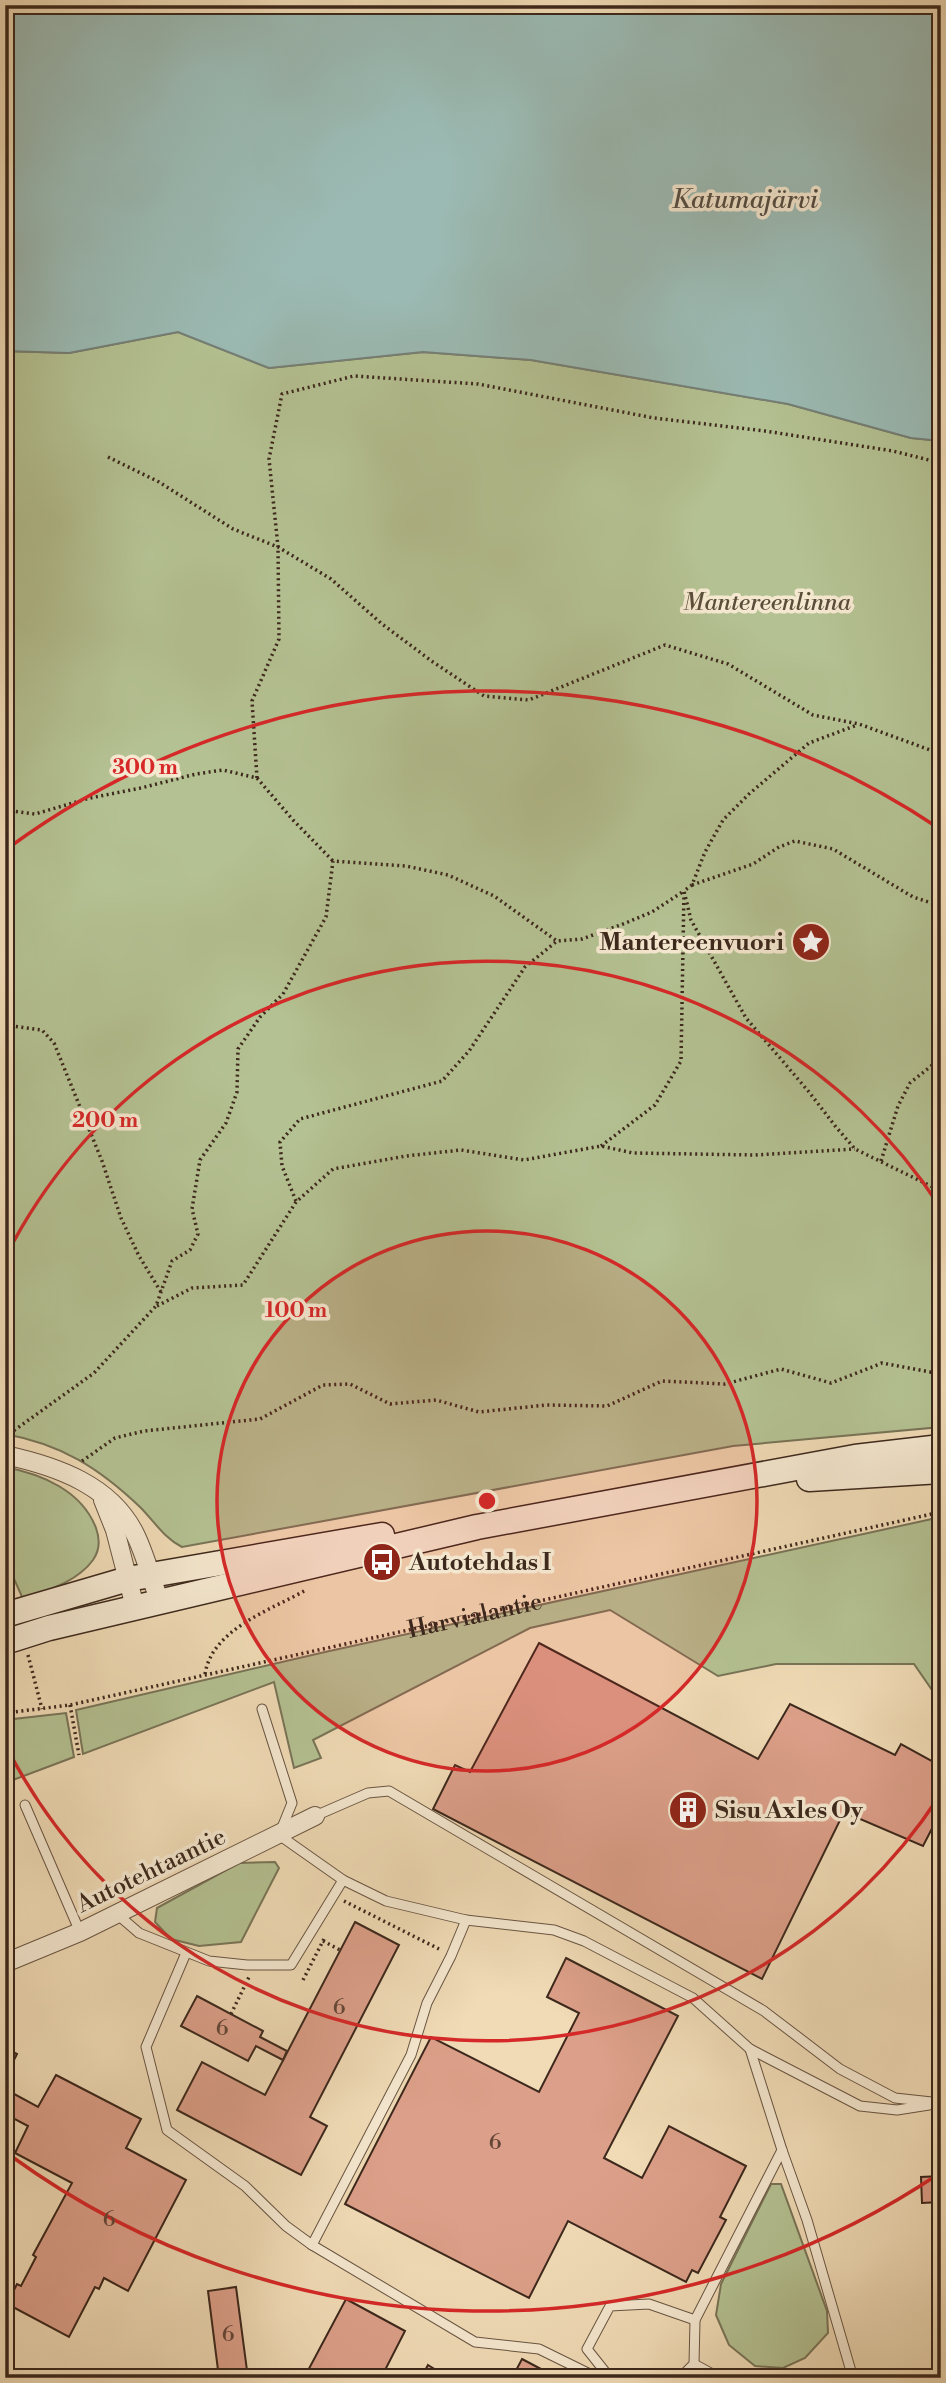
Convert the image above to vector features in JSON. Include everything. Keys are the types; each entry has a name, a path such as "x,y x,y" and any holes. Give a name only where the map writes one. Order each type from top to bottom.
{"main road":[{"path":"16,1644 49,1628 477,1527 855,1457 941,1447"},
{"path":"701,1486 941,1471"},
{"path":"8,1604 366,1536 477,1527"}],"street":[{"path":"5,1455 39,1462 76,1476 119,1510 135,1534 139,1577 135,1607"},
{"path":"139,1577 160,1603"},
{"name":"Autotehtaantie","path":"5,1962 80,1932 315,1816"}],"lane":[{"path":"262,1709 292,1803 279,1835 343,1880 386,1901 466,1920 554,1930 584,1941 693,1998 750,2049 860,2106 897,2110 941,2103"},
{"path":"315,1816 368,1793 389,1791 764,2011 840,2069 895,2098 941,2103"},
{"path":"25,1805 80,1932"},
{"path":"117,1914 138,1933 209,1961 291,1965 343,1880"},
{"path":"313,2245 411,2056 427,2003 466,1920"},
{"path":"186,1953 146,2048 167,2130 245,2186 286,2226 313,2245 475,2342 539,2349 598,2378"},
{"path":"750,2049 807,2220 852,2375 828,2378"},
{"path":"693,2378 695,2320 782,2150"},
{"path":"610,2378 587,2348 610,2306 649,2304 695,2320"},
{"path":"680,2378 694,2364"},
{"path":"694,2364 720,2378"}],"path":[{"path":"257,778 252,701 279,639 278,547 269,458 282,394 354,376 478,384 654,418 765,431 867,447 941,463"},
{"path":"108,457 159,482 233,529 278,547 331,579 382,624 484,696 529,700 665,645 728,664 813,715 859,724 941,754"},
{"path":"692,885 705,852 723,820 749,794 810,743 859,724"},
{"path":"5,810 35,814 90,797 141,789 195,774 223,770 257,778 333,861 406,866 448,875 494,896 557,941"},
{"path":"296,1202 282,1166 280,1142 300,1119 442,1081 469,1051 525,967 557,941 582,939 652,912 692,885 753,864 779,847 795,841 833,849 914,897 941,906"},
{"path":"156,1306 172,1261 190,1250 198,1234 192,1209 200,1160 226,1124 237,1092 238,1049 260,1017 282,995 326,917 333,861"},
{"path":"601,1146 655,1105 681,1061 684,891"},
{"path":"684,891 691,920 746,1018 855,1149 941,1191"},
{"path":"5,1025 42,1030 54,1043 102,1161 121,1218 139,1256 161,1292"},
{"path":"881,1161 898,1105 910,1083 941,1058"},
{"path":"5,1437 94,1373 156,1306 192,1289 243,1285 296,1202 333,1169 406,1156 461,1150 524,1160 601,1146 633,1153 755,1154 855,1149"},
{"path":"64,1471 115,1438 144,1431 260,1419 323,1385 350,1384 390,1404 436,1399 479,1412 546,1405 607,1406 662,1381 725,1384 781,1369 831,1383 882,1363 941,1374"},
{"name":"Harvialantie","path":"5,1713 70,1705 941,1513"},
{"path":"5,1573 8,1604"},
{"path":"205,1675 206,1666 223,1640 311,1587"},
{"path":"16,1644 42,1710"},
{"path":"70,1705 79,1755"},
{"path":"339,1910 344,1900 451,1956"},
{"path":"303,1980 328,1931"},
{"path":"323,1941 340,1950"},
{"path":"231,2014 254,1965"}],"green space":[{"name":"Mantereenlinna","path":"178,332 269,368 423,352 531,360 788,404 911,438 941,441 941,1427 733,1446 182,1547 164,1534 125,1493 94,1469 62,1451 5,1434 5,351 69,353"},
{"path":"5,1467 33,1474 71,1494 90,1515 98,1536 95,1556 79,1574 23,1599 5,1551"},
{"path":"941,1517 941,1703 914,1664 776,1664 718,1676 610,1610 530,1628 313,1740 321,1758 294,1768 274,1682 83,1754 76,1710 325,1652"},
{"path":"66,1713 74,1757 5,1783 5,1720"},
{"path":"275,1862 279,1868 241,1942 199,1946 171,1939 155,1922 157,1908 239,1863"},
{"path":"771,2184 781,2184 827,2311 828,2333 805,2358 783,2368 755,2366 729,2345 716,2315 721,2284"}],"water":[{"name":"Katumajärvi","path":"5,5 941,5 941,441 911,438 788,404 531,360 423,352 269,368 178,332 69,353 5,351"}],"building":[{"name":"Sisu Axles Oy","path":"539,1643 758,1759 790,1704 895,1755 901,1744 941,1766 941,1811 923,1846 844,1812 762,1979 433,1809 455,1765 470,1772"},
{"path":"355,1922 399,1945 310,2117 327,2126 301,2175 177,2110 202,2062 265,2095"},
{"path":"566,1958 678,2016 604,2158 642,2178 669,2126 746,2166 720,2217 726,2220 698,2273 692,2270 686,2282 568,2221 529,2298 345,2204 431,2037 539,2092 579,2013 547,1997"},
{"path":"197,1996 263,2031 260,2037 287,2051 283,2060 256,2046 248,2061 181,2026"},
{"path":"5,2048 17,2054 5,2078"},
{"path":"56,2075 141,2119 126,2148 186,2180 128,2291 104,2278 99,2289 95,2287 69,2337 8,2302 17,2284 21,2286 36,2257 33,2255 72,2183 15,2153 28,2126 5,2114 5,2089 38,2107"},
{"path":"941,2176 941,2202 922,2203 921,2177"},
{"path":"236,2287 248,2378 219,2378 208,2291"},
{"path":"346,2299 405,2331 381,2378 304,2378"},
{"path":"522,2359 558,2378 512,2378"},
{"path":"428,2365 449,2378 421,2378"}],"place":[{"name":"Mantereenvuori","path":"811,942"},
{"name":"Autotehdas I","path":"382,1562"},
{"name":"Sisu Axles Oy","path":"688,1810"}]}
